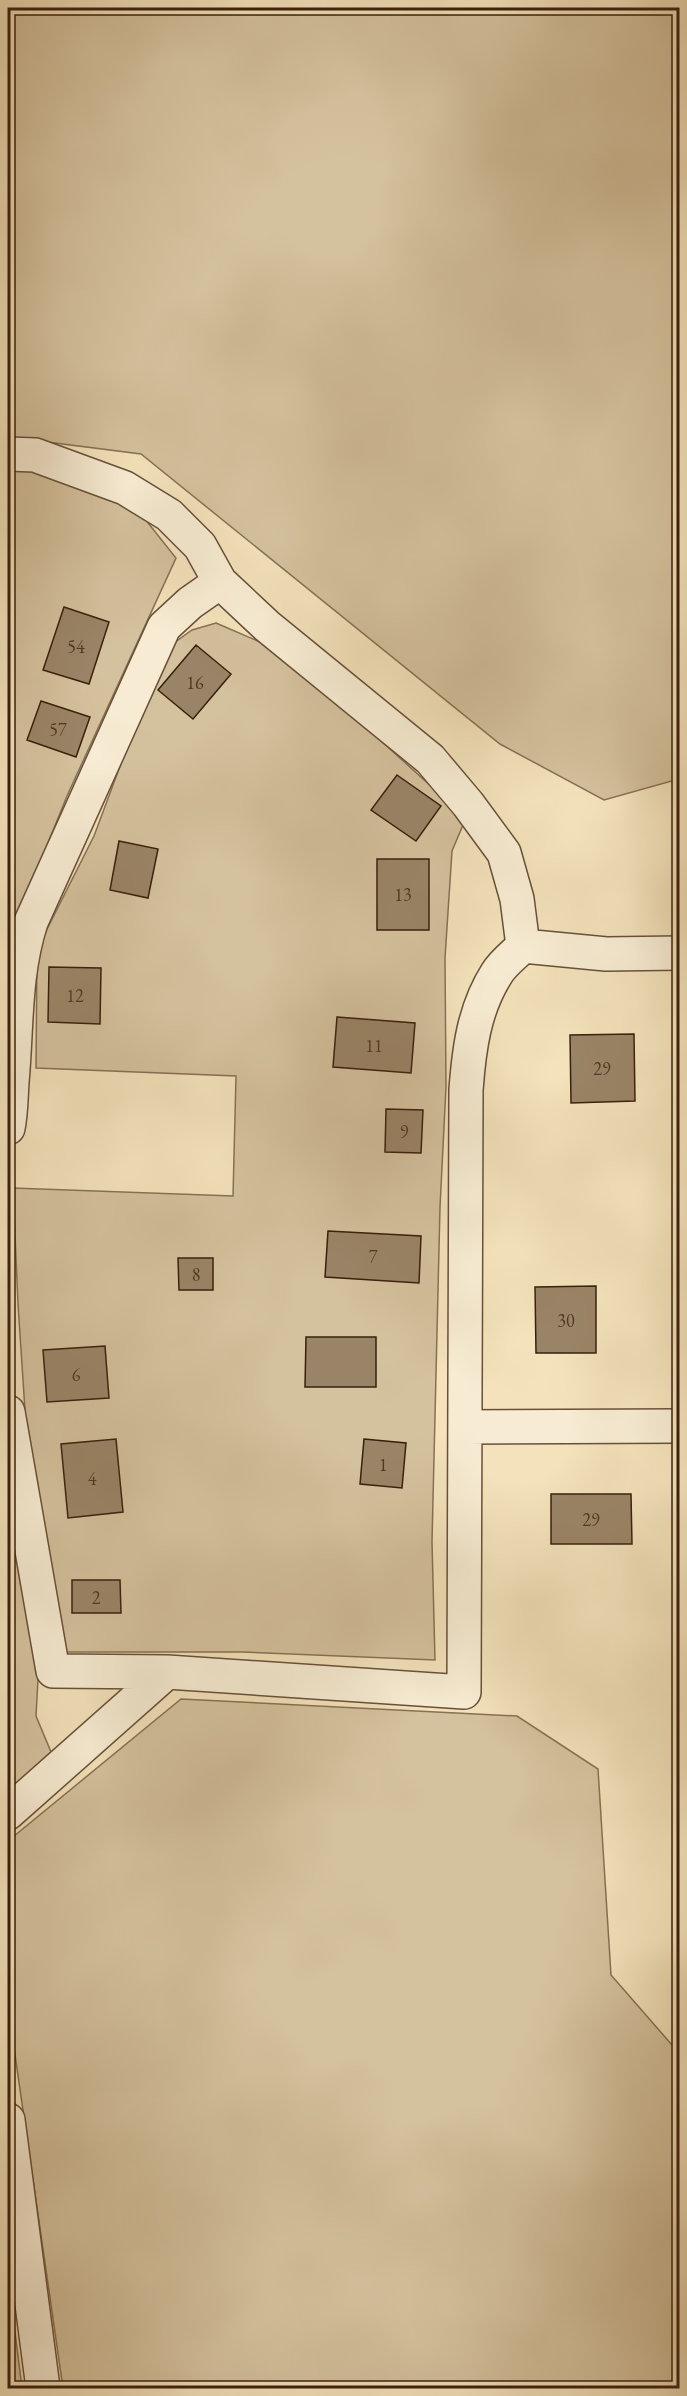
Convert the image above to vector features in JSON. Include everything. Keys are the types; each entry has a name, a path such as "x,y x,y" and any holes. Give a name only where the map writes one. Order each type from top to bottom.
{"street":[{"path":"8,454 35,455 125,488 169,515 200,546 220,582 267,626 430,759 468,804 504,853 517,899 523,946"},
{"path":"8,1128 15,1052 18,979 23,948 31,922 164,627 190,603 220,582"},
{"path":"523,946 606,954 680,952"},
{"path":"8,1412 53,1671 167,1672 464,1692 463,1326 465,1102 469,1051 478,1011 497,972 523,946"},
{"path":"465,1427 680,1426"},
{"path":"8,1813 167,1672"},
{"path":"8,2120 43,2388"}],"shaded area":[{"path":"8,8 679,8 679,779 604,800 500,744 141,454 8,437"},
{"path":"27,466 137,509 176,558 67,796 14,927 8,927 8,469"},
{"path":"216,623 260,642 357,719 466,818 452,851 445,958 446,1087 440,1207 432,1542 435,1660 242,1652 64,1652 26,1426 13,1188 233,1196 236,1076 36,1068 37,949 94,836 163,651 192,630"},
{"path":"8,1525 18,1534 38,1679 36,1716 54,1759 8,1792"},
{"path":"181,1699 517,1716 598,1769 611,1975 679,2053 679,2388 63,2388 8,2006 8,1841"},
{"path":"8,2272 9,2284 22,2388 8,2388"}],"building":[{"path":"64,607 109,622 89,684 43,670"},
{"path":"196,645 231,674 193,719 158,690"},
{"path":"41,701 90,717 76,757 27,740"},
{"path":"397,775 441,806 416,841 371,810"},
{"path":"119,841 158,849 148,898 110,890"},
{"path":"377,859 429,859 429,930 377,930"},
{"path":"49,967 101,968 100,1024 48,1022"},
{"path":"337,1017 415,1023 411,1073 333,1067"},
{"path":"634,1034 635,1101 571,1103 570,1035"},
{"path":"386,1109 423,1110 421,1153 385,1152"},
{"path":"328,1231 421,1236 419,1283 325,1277"},
{"path":"178,1258 213,1258 213,1290 179,1290"},
{"path":"596,1286 596,1353 536,1353 535,1287"},
{"path":"306,1337 376,1337 376,1387 305,1387"},
{"path":"105,1346 109,1398 47,1402 43,1350"},
{"path":"116,1439 123,1512 68,1518 61,1444"},
{"path":"364,1439 406,1443 402,1488 360,1484"},
{"path":"551,1494 631,1494 632,1544 551,1544"},
{"path":"72,1580 120,1580 121,1613 72,1613"}]}
